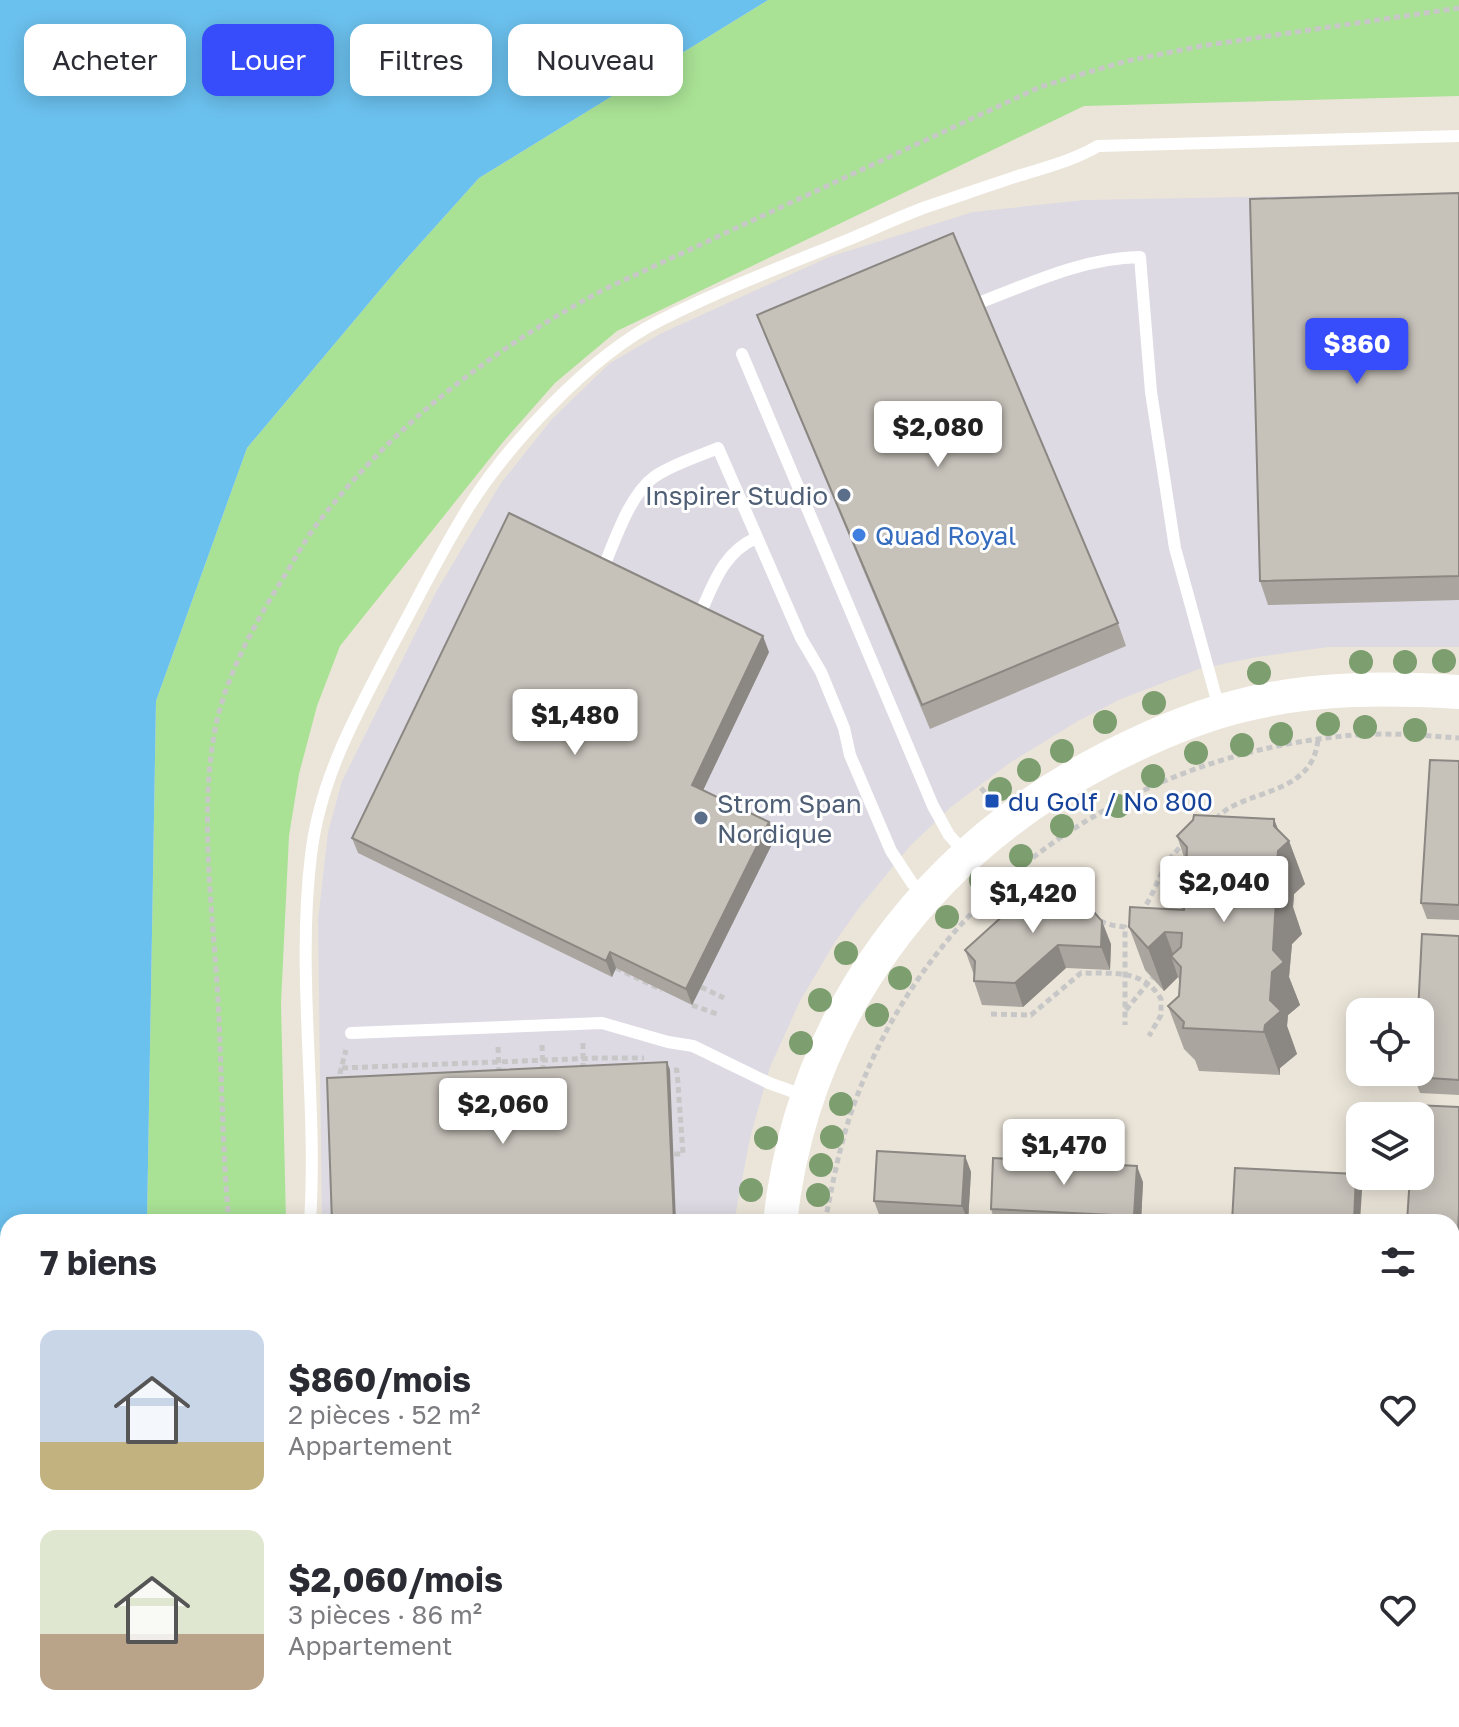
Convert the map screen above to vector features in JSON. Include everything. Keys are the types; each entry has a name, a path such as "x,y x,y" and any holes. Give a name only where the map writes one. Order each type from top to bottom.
{"street":[{"path":"781,1214 790,1161 808,1097 848,1007 883,950 925,896 966,854 1011,817 1078,773 1158,733 1219,711 1318,692 1401,689 1459,692"}],"lane":[{"path":"310,1214 313,1146 308,1041 307,891 311,850 322,799 339,749 469,507 512,450 572,385 628,338 763,273 924,208 1060,163 1098,146 1459,136"},
{"path":"981,302 1085,264 1140,257 1151,392 1175,548 1219,711"},
{"path":"742,354 933,806 949,835 966,854"},
{"path":"602,571 642,488 654,477 718,448 801,638 821,672 844,728 850,755 891,851 912,883 925,896"},
{"path":"698,618 725,562 742,544 756,538"},
{"path":"351,1033 602,1023 693,1046 769,1083 808,1097"}],"path":[{"path":"228,1214 220,1103 208,820 213,744 219,713 266,605 315,527 377,453 435,400 543,322 605,289 1040,87 1127,61 1201,46 1459,8"},
{"path":"827,1214 848,1123 880,1044 900,1007 964,921 1026,861 1067,832 1147,788 1179,773 1259,749 1318,739 1379,734 1459,738"},
{"path":"1214,823 1222,813 1274,791 1308,767 1316,755 1318,739"},
{"path":"761,831 775,838 804,832"},
{"path":"1064,906 1091,908 1099,921 1125,927 1151,899 1162,867 1170,855 1194,836"},
{"path":"768,851 775,838"},
{"path":"1125,927 1125,1025"},
{"path":"616,968 667,993"},
{"path":"692,1005 707,973"},
{"path":"991,1014 1031,1015 1081,973 1125,974 1150,980 1163,1007 1158,1023 1149,1036"},
{"path":"1125,1010 1150,980"},
{"path":"701,987 724,998"},
{"path":"679,999 717,1014"},
{"path":"583,1058 583,1074"},
{"path":"352,1085 340,1086 342,1068 654,1058"},
{"path":"625,1059 625,1072"},
{"path":"542,1060 543,1076"},
{"path":"499,1062 499,1078"},
{"path":"458,1063 458,1072"},
{"path":"414,1065 415,1073"},
{"path":"373,1066 373,1075"},
{"path":"655,1071 677,1070 683,1154 674,1154"}],"shaded area":[{"path":"1459,193 1459,647 1328,647 1199,669 1121,699 1078,721 1011,762 951,807 910,846 859,908 800,1001 770,1067 750,1138 736,1214 322,1214 318,920 328,832 342,781 436,592 501,483 552,419 610,363 662,333 829,257 973,212 1084,200"}],"green space":[{"path":"768,0 1459,0 1459,96 1084,106 617,331 555,383 503,442 340,646 317,706 299,774 289,836 281,1003 286,1214 147,1214 156,701 247,448 400,266 479,178 612,96 683,96 683,52"}],"water":[{"path":"0,0 768,0 683,52 683,24 508,24 508,96 612,96 479,178 400,266 247,448 156,701 147,1214 0,1214"}],"building":[{"path":"1459,193 1459,576 1260,581 1250,199"},
{"path":"953,233 1118,623 922,705 757,315"},
{"path":"509,513 763,636 692,785 769,822 686,989 610,952 606,961 352,838"},
{"path":"1430,760 1459,761 1459,905 1421,903"},
{"path":"1194,815 1274,819 1274,826 1289,841 1278,851 1276,878 1287,891 1276,900 1273,950 1284,962 1272,972 1270,1000 1281,1011 1265,1025 1264,1032 1183,1028 1184,1022 1168,1006 1179,996 1181,967 1171,956 1181,947 1182,933 1165,932 1148,948 1129,927 1130,907 1184,910 1185,897 1174,887 1186,875 1187,847 1177,836"},
{"path":"1038,884 1045,891 1067,892 1081,908 1091,909 1102,921 1101,947 1058,945 1015,983 974,981 975,961 965,950"},
{"path":"1422,934 1459,936 1459,1080 1434,1078 1434,998 1419,998"},
{"path":"667,1062 674,1214 332,1214 327,1078"},
{"path":"1434,1106 1459,1107 1459,1214 1408,1214 1409,1190 1434,1190"},
{"path":"877,1151 965,1156 962,1206 874,1201"},
{"path":"993,1158 1137,1166 1134,1214 991,1209"},
{"path":"1235,1168 1346,1174 1346,1190 1355,1190 1354,1214 1232,1214"}],"place":[{"name":"Inspirer Studio","path":"844,495"},
{"name":"Quad Royal","path":"859,535"},
{"name":"du Golf / No 800","path":"992,801"},
{"name":"Strom Span Nordique","path":"701,818"}]}
